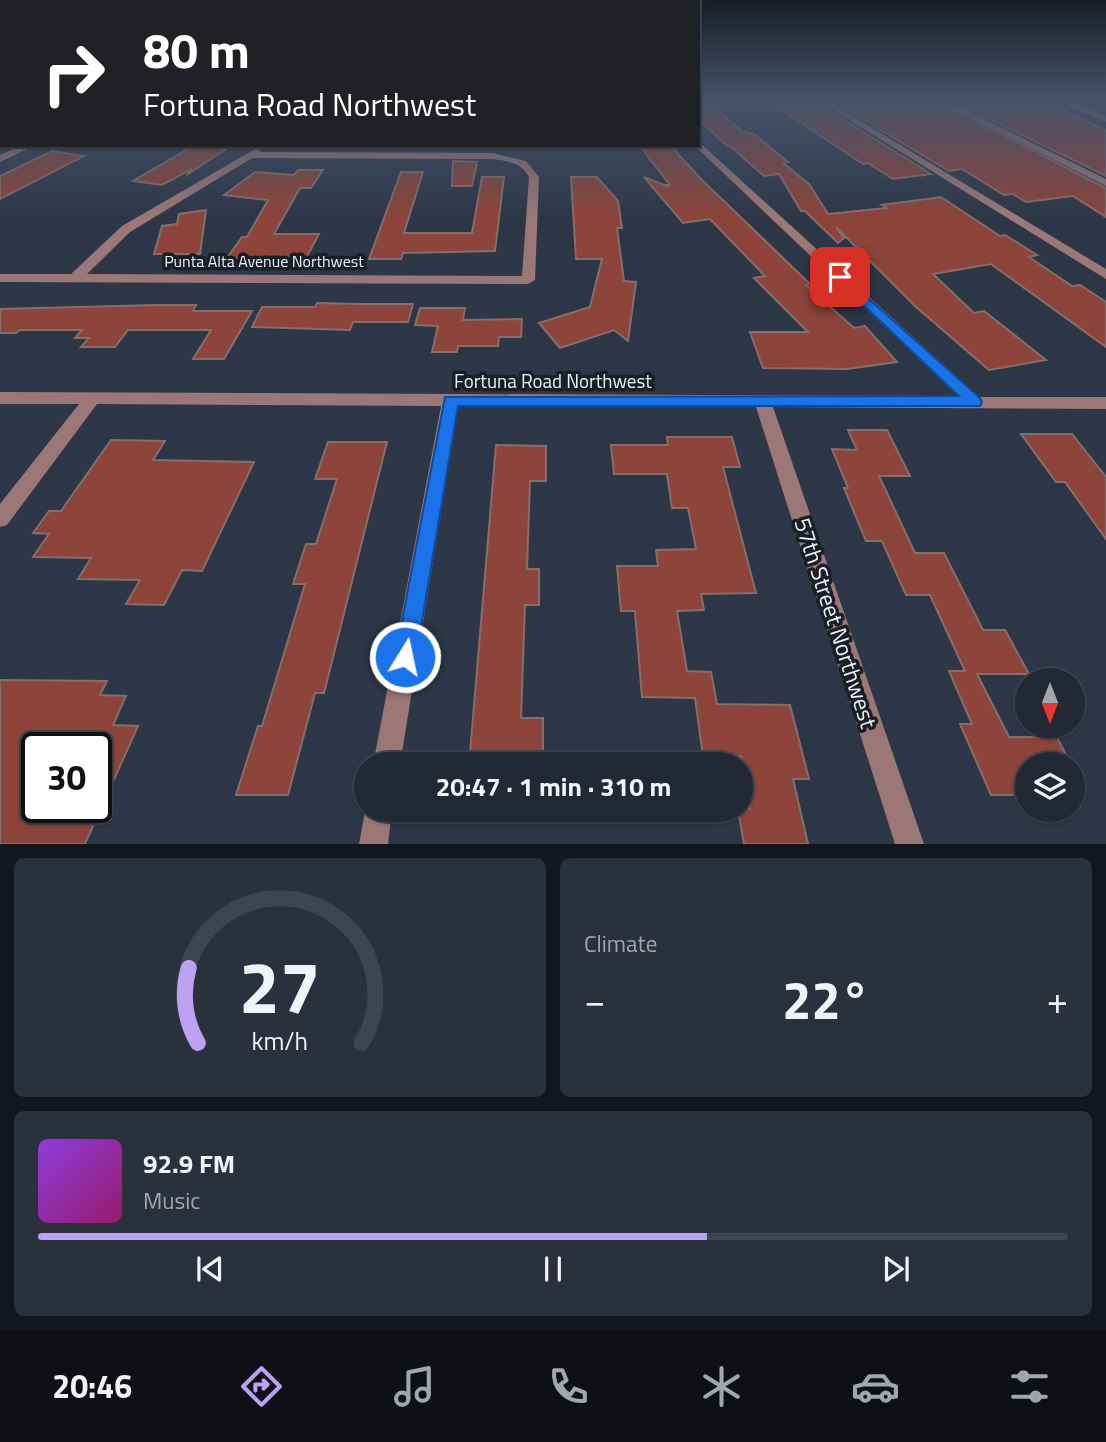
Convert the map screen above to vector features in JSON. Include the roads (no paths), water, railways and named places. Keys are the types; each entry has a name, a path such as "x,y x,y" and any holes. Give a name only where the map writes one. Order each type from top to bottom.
{"street":[{"path":"885,139 1106,275"},
{"path":"1018,139 1106,183"},
{"path":"700,146 974,402"},
{"path":"0,159 27,147"},
{"path":"75,278 127,229 263,147"},
{"name":"Punta Alta Avenue Northwest","path":"0,278 528,280 534,177 531,168 522,162 492,156 250,155"},
{"name":"Fortuna Road Northwest","path":"0,398 1106,403"},
{"path":"0,519 93,398"},
{"path":"388,752 451,400"},
{"name":"57th Street Northwest","path":"763,402 910,844"},
{"path":"373,844 376,822"}]}
